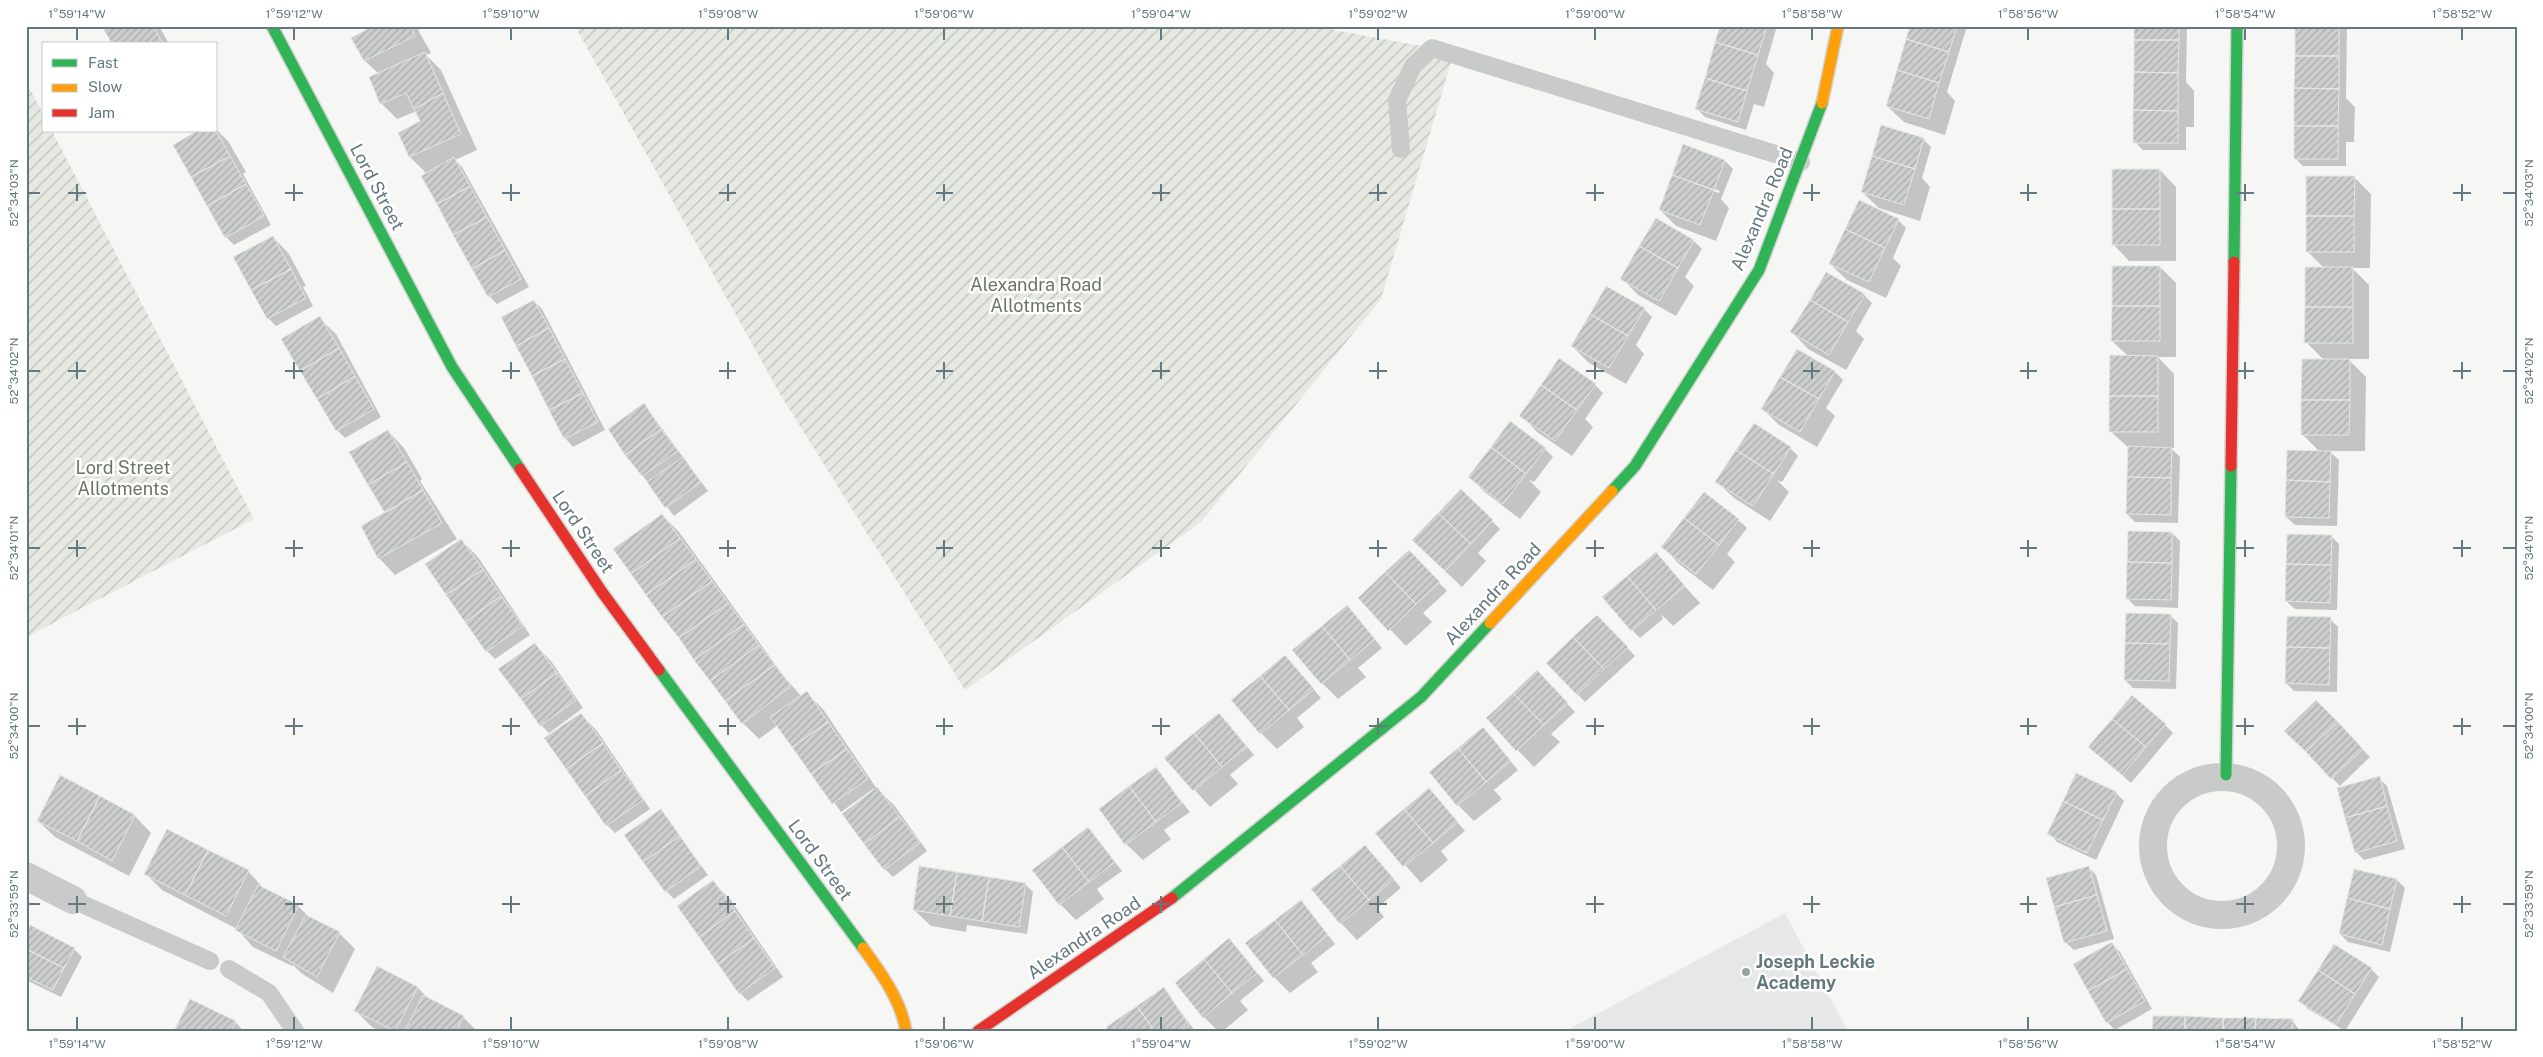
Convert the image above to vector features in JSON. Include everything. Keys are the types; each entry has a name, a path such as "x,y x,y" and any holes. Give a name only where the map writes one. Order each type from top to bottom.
{"street":[{"name":"Lord Street","path":"272,26 452,367 602,592 883,975 904,1018 906,1031"},
{"name":"Alexandra Road","path":"978,1031 1162,906 1421,697 1636,466 1759,270 1820,113 1838,26"},
{"path":"2226,776 2237,26"},
{"path":"2226,776 2265,790 2290,826 2291,863 2274,893 2247,911 2220,916 2185,906 2158,874 2152,834 2167,801 2199,779 2226,776"},
{"path":"26,876 73,900"}],"lane":[{"path":"1401,148 1397,100 1413,66 1432,48 1801,162"},
{"path":"73,900 210,961"},
{"path":"229,969 268,993 295,1031"}],"shaded area":[{"name":"Joseph Leckie Academy","path":"1785,913 1848,1031 1565,1031"}],"green space":[{"name":"Alexandra Road Allotments","path":"575,26 1312,26 1454,52 1381,299 1201,522 965,690 780,394"},
{"name":"Lord Street Allotments","path":"26,82 42,111 42,132 53,132 254,519 26,637"}],"building":[{"path":"111,26 153,26 162,42 111,42 104,30"},
{"path":"373,26 410,26 415,36 364,61 351,38"},
{"path":"1720,26 1767,26 1758,55 1715,42"},
{"path":"1910,26 1957,26 1949,52 1906,39"},
{"path":"2134,26 2179,26 2179,40 2134,40"},
{"path":"2295,26 2339,26 2339,56 2295,56"},
{"path":"1906,39 1949,52 1939,83 1897,70"},
{"path":"2134,40 2179,40 2178,73 2134,72"},
{"path":"1715,42 1758,55 1747,91 1705,78"},
{"path":"425,52 443,93 414,109 406,93 380,104 369,77"},
{"path":"2295,56 2339,56 2339,89 2294,88"},
{"path":"1897,70 1939,83 1929,119 1886,106"},
{"path":"2134,72 2178,73 2178,111 2133,110"},
{"path":"1705,78 1747,91 1738,122 1695,109"},
{"path":"2294,88 2339,89 2338,126 2294,126"},
{"path":"443,93 461,134 409,157 398,133 420,121 414,109"},
{"path":"2133,110 2178,111 2178,143 2133,143"},
{"path":"1881,125 1924,138 1915,169 1872,156"},
{"path":"2294,126 2338,126 2338,159 2294,159"},
{"path":"195,132 217,132 230,156 191,177 173,145"},
{"path":"1683,144 1725,160 1714,190 1672,175"},
{"path":"230,156 246,184 207,206 191,177"},
{"path":"1872,156 1915,169 1904,205 1861,192"},
{"path":"454,157 470,186 437,204 421,176"},
{"path":"2112,169 2160,169 2160,209 2112,209"},
{"path":"1672,175 1714,190 1700,225 1659,210"},
{"path":"2306,176 2355,176 2354,216 2306,216"},
{"path":"246,184 264,216 225,238 207,206"},
{"path":"470,186 487,217 453,235 437,204"},
{"path":"1859,200 1899,219 1885,248 1845,229"},
{"path":"2112,209 2160,209 2160,245 2112,245"},
{"path":"2306,216 2354,216 2354,252 2306,252"},
{"path":"487,217 505,250 472,269 453,235"},
{"path":"1656,218 1694,240 1678,268 1639,246"},
{"path":"1845,229 1885,248 1869,282 1829,264"},
{"path":"273,236 291,269 251,290 233,257"},
{"path":"1639,246 1678,268 1659,301 1620,279"},
{"path":"505,250 521,279 488,297 472,269"},
{"path":"2112,266 2160,266 2160,306 2112,306"},
{"path":"2305,267 2353,267 2353,307 2305,307"},
{"path":"291,269 306,298 267,319 251,290"},
{"path":"1826,272 1865,294 1848,322 1810,300"},
{"path":"1606,286 1645,308 1628,336 1590,314"},
{"path":"534,300 549,328 516,346 501,317"},
{"path":"1810,300 1848,322 1829,355 1790,332"},
{"path":"2112,306 2160,306 2160,341 2111,341"},
{"path":"2305,307 2353,307 2353,343 2304,343"},
{"path":"1590,314 1628,336 1609,368 1571,346"},
{"path":"320,316 339,348 300,371 281,339"},
{"path":"549,328 565,359 532,376 516,346"},
{"path":"339,348 355,376 317,399 300,371"},
{"path":"1797,349 1835,371 1819,399 1780,377"},
{"path":"2110,355 2158,356 2158,396 2109,396"},
{"path":"1559,358 1596,384 1577,410 1541,385"},
{"path":"565,359 583,393 549,410 532,376"},
{"path":"2302,359 2350,359 2350,400 2301,400"},
{"path":"355,376 374,409 336,431 317,399"},
{"path":"1780,377 1819,399 1800,432 1761,409"},
{"path":"1541,385 1577,410 1555,441 1519,416"},
{"path":"583,393 598,422 564,439 549,410"},
{"path":"2109,396 2158,396 2158,432 2109,432"},
{"path":"2301,400 2350,400 2349,435 2301,435"},
{"path":"644,403 661,429 625,455 608,429"},
{"path":"1510,421 1546,448 1526,474 1491,447"},
{"path":"1754,423 1791,447 1774,474 1736,450"},
{"path":"661,429 678,451 642,476 625,455"},
{"path":"388,430 407,462 368,485 349,452"},
{"path":"2128,446 2172,448 2171,478 2127,477"},
{"path":"1491,447 1526,474 1503,504 1468,477"},
{"path":"1736,450 1774,474 1753,506 1715,482"},
{"path":"2287,450 2331,451 2330,482 2286,480"},
{"path":"683,457 701,482 665,508 647,482"},
{"path":"407,462 423,490 385,513 368,485"},
{"path":"2127,477 2171,478 2171,515 2126,514"},
{"path":"2286,480 2330,482 2329,518 2285,517"},
{"path":"1461,489 1493,520 1471,544 1438,513"},
{"path":"423,490 442,523 378,559 361,526"},
{"path":"1704,492 1739,519 1719,545 1684,518"},
{"path":"1438,513 1471,544 1445,571 1412,540"},
{"path":"662,514 680,538 631,574 613,549"},
{"path":"1684,518 1719,545 1696,574 1661,547"},
{"path":"2128,531 2172,532 2172,563 2127,562"},
{"path":"2287,534 2332,535 2331,565 2286,564"},
{"path":"680,538 696,559 646,595 631,574"},
{"path":"461,539 483,569 446,595 425,564"},
{"path":"1409,550 1440,582 1416,604 1385,572"},
{"path":"1656,552 1685,586 1656,610 1627,576"},
{"path":"696,559 712,581 662,617 646,595"},
{"path":"2127,562 2172,563 2171,600 2126,599"},
{"path":"2286,564 2331,565 2330,603 2285,601"},
{"path":"483,569 501,596 465,622 446,595"},
{"path":"1385,572 1416,604 1388,631 1358,598"},
{"path":"1627,576 1656,610 1631,631 1602,597"},
{"path":"712,581 728,603 679,638 662,617"},
{"path":"501,596 523,626 486,652 465,622"},
{"path":"728,603 744,624 694,660 679,638"},
{"path":"1347,605 1375,639 1350,660 1322,626"},
{"path":"2126,613 2171,614 2170,644 2125,643"},
{"path":"1597,615 1628,647 1604,669 1573,637"},
{"path":"2287,616 2331,617 2330,648 2286,647"},
{"path":"744,624 759,645 710,681 694,660"},
{"path":"1322,626 1350,660 1321,684 1292,650"},
{"path":"1573,637 1604,669 1577,695 1546,663"},
{"path":"535,643 557,673 521,699 498,669"},
{"path":"2125,643 2170,644 2169,681 2124,680"},
{"path":"759,645 775,665 725,701 710,681"},
{"path":"2286,647 2330,648 2329,685 2285,683"},
{"path":"1285,655 1314,689 1289,710 1260,676"},
{"path":"775,665 791,686 742,724 725,701"},
{"path":"1537,670 1568,703 1544,725 1513,693"},
{"path":"557,673 576,700 540,726 521,699"},
{"path":"1260,676 1289,710 1260,734 1231,700"},
{"path":"807,691 828,722 792,747 770,717"},
{"path":"1513,693 1544,725 1516,751 1486,718"},
{"path":"2132,695 2166,724 2146,747 2112,719"},
{"path":"2316,700 2338,722 2306,752 2284,731"},
{"path":"581,713 603,743 566,769 544,738"},
{"path":"1219,713 1247,747 1222,767 1194,733"},
{"path":"2112,719 2146,747 2122,775 2088,747"},
{"path":"828,722 847,749 811,774 792,747"},
{"path":"2338,722 2363,749 2331,779 2306,752"},
{"path":"1483,727 1511,761 1486,782 1458,748"},
{"path":"1194,733 1222,767 1193,791 1164,758"},
{"path":"603,743 621,770 585,796 566,769"},
{"path":"1458,748 1486,782 1457,806 1429,772"},
{"path":"847,749 868,779 832,804 811,774"},
{"path":"1156,767 1182,803 1156,822 1129,786"},
{"path":"621,770 643,800 606,826 585,796"},
{"path":"2076,773 2117,792 2103,820 2063,801"},
{"path":"60,775 100,796 77,841 37,821"},
{"path":"2380,776 2387,806 2345,818 2337,788"},
{"path":"1129,786 1156,822 1125,845 1099,809"},
{"path":"877,787 900,817 864,844 842,814"},
{"path":"1429,788 1458,822 1433,843 1404,809"},
{"path":"100,796 135,815 112,861 77,841"},
{"path":"2063,801 2103,820 2087,853 2047,834"},
{"path":"2387,806 2397,841 2355,853 2345,818"},
{"path":"661,809 680,836 643,862 624,835"},
{"path":"1404,809 1433,843 1403,867 1375,833"},
{"path":"900,817 920,843 884,870 864,844"},
{"path":"1088,827 1115,862 1089,882 1062,847"},
{"path":"167,829 208,850 185,895 144,874"},
{"path":"680,836 701,866 665,892 643,862"},
{"path":"1365,845 1394,879 1369,900 1340,866"},
{"path":"1062,847 1089,882 1059,905 1032,870"},
{"path":"208,850 249,870 226,916 185,895"},
{"path":"919,866 957,872 950,916 913,910"},
{"path":"1340,866 1369,900 1340,924 1311,889"},
{"path":"2089,866 2097,895 2054,907 2046,878"},
{"path":"2354,869 2397,879 2390,909 2347,898"},
{"path":"957,872 989,877 982,921 950,916"},
{"path":"989,877 1026,883 1019,927 982,921"},
{"path":"713,880 735,911 699,937 677,906"},
{"path":"258,885 299,905 276,951 235,930"},
{"path":"2097,895 2107,931 2064,943 2054,907"},
{"path":"2347,898 2390,909 2382,945 2339,934"},
{"path":"1301,900 1328,935 1303,955 1275,920"},
{"path":"735,911 754,938 718,964 699,937"},
{"path":"306,915 340,932 317,977 283,957"},
{"path":"1275,920 1303,955 1273,978 1245,943"},
{"path":"30,925 75,948 64,968 26,949 26,933"},
{"path":"754,938 775,968 739,994 718,964"},
{"path":"1229,938 1257,973 1232,993 1204,959"},
{"path":"2112,942 2127,969 2088,991 2073,964"},
{"path":"2334,944 2372,968 2355,994 2318,970"},
{"path":"26,949 64,968 53,990 26,977"},
{"path":"1204,959 1232,993 1203,1018 1175,983"},
{"path":"377,966 418,987 395,1031 354,1011"},
{"path":"2127,969 2145,1001 2106,1023 2088,991"},
{"path":"2318,970 2355,994 2336,1025 2298,1001"},
{"path":"1164,987 1189,1025 1180,1031 1154,1031 1137,1006"},
{"path":"423,995 464,1016 456,1031 405,1031"},
{"path":"190,999 236,1021 231,1031 174,1031"},
{"path":"1137,1006 1154,1031 1108,1031 1106,1027"},
{"path":"2153,1016 2185,1016 2185,1031 2152,1031"},
{"path":"2185,1016 2223,1018 2223,1031 2185,1031"},
{"path":"2223,1018 2256,1018 2255,1031 2223,1031"},
{"path":"2256,1018 2293,1019 2292,1031 2255,1031"}],"traffic: fast":[{"path":"272,26 452,367 520,469"},
{"path":"2234,262 2237,26"},
{"path":"1612,491 1635,466 1759,270 1822,103"},
{"path":"2226,775 2231,466"},
{"path":"1172,898 1421,697 1490,623"},
{"path":"659,670 863,948"}],"traffic: slow":[{"path":"1822,103 1838,26"},
{"path":"1490,623 1612,491"},
{"path":"863,948 895,998 900,1008 906,1031"}],"traffic: jam":[{"path":"2231,466 2234,262"},
{"path":"520,469 602,592 659,670"},
{"path":"978,1031 1172,898"}],"place":[{"name":"Joseph Leckie Academy","path":"1746,972"}]}
